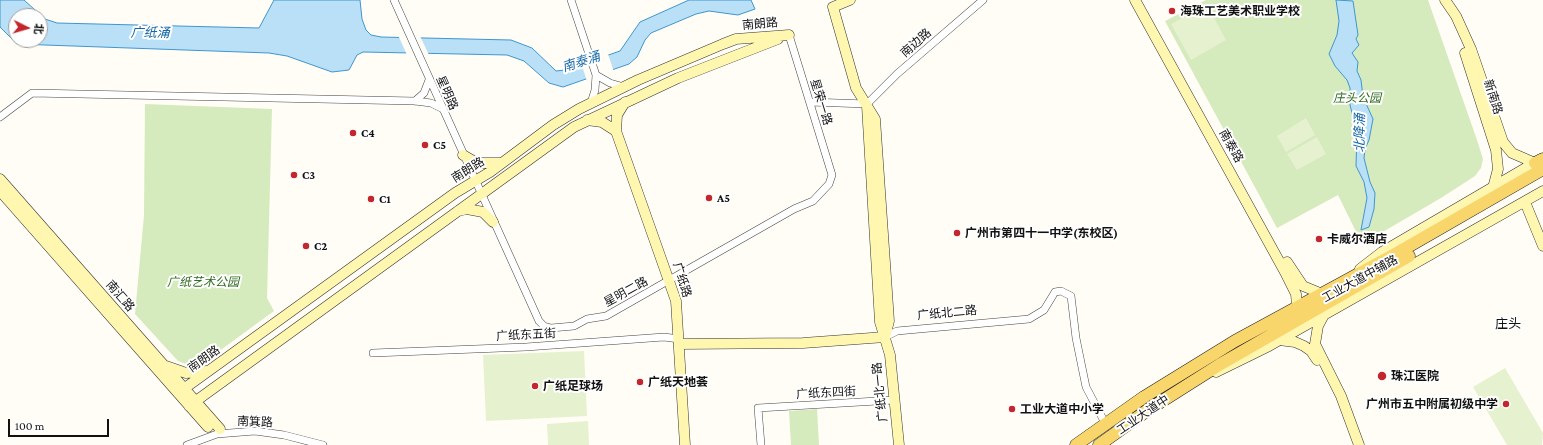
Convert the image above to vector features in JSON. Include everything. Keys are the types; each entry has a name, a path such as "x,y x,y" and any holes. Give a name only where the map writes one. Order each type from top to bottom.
{"main road":[{"path":"1356,280 1449,223 1541,162"},
{"path":"1076,445 1105,423 1235,341 1320,293 1356,280 1543,178"},
{"name":"工业大道中","path":"1099,445 1148,410 1356,280"}],"street":[{"name":"星明路","path":"394,0 481,194"},
{"path":"571,0 598,78 591,103"},
{"path":"850,0 832,3 856,88 867,104 874,119 888,321 885,336"},
{"name":"南边路","path":"867,104 897,74 983,0"},
{"name":"南泰路","path":"1135,0 1285,272 1296,294 1297,306"},
{"name":"南泰路","path":"1143,0 1296,277 1305,288 1320,293"},
{"name":"新南路","path":"1445,0 1456,16 1471,49 1503,142 1517,157 1541,162"},
{"name":"新南路","path":"1456,16 1496,150 1498,169 1493,188"},
{"name":"南朗路","path":"178,393 421,218 502,163 553,125 591,103 624,87 730,41 789,35"},
{"name":"南朗路","path":"189,406 532,156 585,120 678,78 789,35"},
{"name":"星荣一路","path":"789,35 832,175"},
{"path":"415,101 424,93 428,76"},
{"path":"598,78 624,87"},
{"path":"0,117 32,92 415,101 431,103 443,109"},
{"name":"广纸路","path":"626,101 617,115 616,131 670,280 676,301 685,445"},
{"path":"810,102 867,104"},
{"path":"585,120 602,122 616,131"},
{"path":"525,146 526,153 532,156"},
{"path":"463,155 477,163 502,163"},
{"name":"工业大道中辅路","path":"1356,280 1382,252 1541,162"},
{"name":"星明二路","path":"481,194 539,321 547,327 570,327 587,319 606,316 815,199 829,184 832,175"},
{"name":"南汇路","path":"0,179 220,429"},
{"name":"工业大道中辅路","path":"1187,386 1234,364 1279,340 1543,191"},
{"name":"南汇路","path":"0,192 208,427"},
{"path":"1524,202 1543,246"},
{"path":"456,212 467,209 478,211 487,214 493,222"},
{"path":"421,218 431,221 431,230"},
{"name":"广纸北二路","path":"679,341 802,342 885,336 897,331 1029,319 1044,310 1055,292 1061,290 1071,296 1076,338 1086,387 1105,423"},
{"path":"1325,313 1318,326 1316,344 1341,396 1359,445"},
{"name":"广纸北一路","path":"885,336 890,355 898,445"},
{"name":"广纸东五街","path":"374,353 526,347 664,337 679,341"},
{"path":"1279,340 1295,342 1315,355 1338,399 1354,445"},
{"path":"234,353 234,362 242,366"},
{"path":"162,363 174,370 186,372 198,373 211,370"},
{"name":"广纸东四街","path":"761,445 758,408 894,400"},
{"name":"南箕路","path":"187,445 217,434 243,430 284,434 323,445"}],"green space":[{"name":"庄头公园","path":"1206,0 1428,0 1483,159 1481,168 1475,176 1441,198 1362,244 1338,195 1277,228 1165,21"},
{"path":"1207,5 1226,40 1191,60 1171,24"},
{"name":"广纸艺术公园","path":"145,104 272,109 267,298 274,311 196,368 178,361 135,314 144,215"},
{"path":"1306,118 1315,135 1286,152 1277,136"},
{"path":"1317,137 1326,154 1297,170 1287,154"},
{"name":"广纸足球场","path":"584,351 587,416 486,421 483,355"},
{"name":"广州市五中附属初级中学","path":"1505,368 1543,433 1542,445 1507,445 1473,387"},
{"path":"817,409 819,445 791,445 789,411"},
{"path":"588,421 589,445 548,445 547,424"}],"water":[{"path":"0,0 24,0 33,8 8,8 8,35 0,27"},
{"name":"广纸涌","path":"274,0 360,0 362,19 366,30 371,35 381,37 511,40 532,48 556,71 565,70 620,51 640,22 689,0 751,0 755,9 738,15 709,11 696,14 651,33 645,40 637,57 629,64 563,87 549,83 524,61 507,55 363,52 357,55 349,70 332,72 287,56 269,53 48,45 48,20 57,23 259,28"},
{"name":"北降涌","path":"1336,0 1353,1 1358,35 1356,39 1359,45 1352,53 1358,62 1357,71 1361,80 1363,97 1373,119 1364,158 1370,182 1375,193 1374,209 1369,227 1361,230 1367,198 1364,182 1356,166 1357,133 1350,105 1350,88 1347,80 1335,66 1329,54 1337,35 1339,21"}],"pier":[{"path":"398,35 420,36 429,55 407,55"},
{"path":"608,54 614,72 587,81 581,63"}],"place":[{"name":"海珠工艺美术职业学校","path":"1172,11"},
{"name":"C4","path":"353,133"},
{"name":"C5","path":"425,145"},
{"name":"C3","path":"294,175"},
{"name":"A5","path":"709,198"},
{"name":"C1","path":"371,199"},
{"name":"广州市第四十一中学(东校区)","path":"957,233"},
{"name":"卡威尔酒店","path":"1319,239"},
{"name":"C2","path":"306,246"},
{"name":"珠江医院","path":"1382,376"},
{"name":"广纸天地荟","path":"640,382"},
{"name":"广纸足球场","path":"535,386"},
{"name":"广州市五中附属初级中学","path":"1506,404"},
{"name":"工业大道中小学","path":"1012,409"}],"district":[{"name":"庄头","path":"1508,324"}],"water label":[{"name":"南泰涌","path":"581,62"}]}
